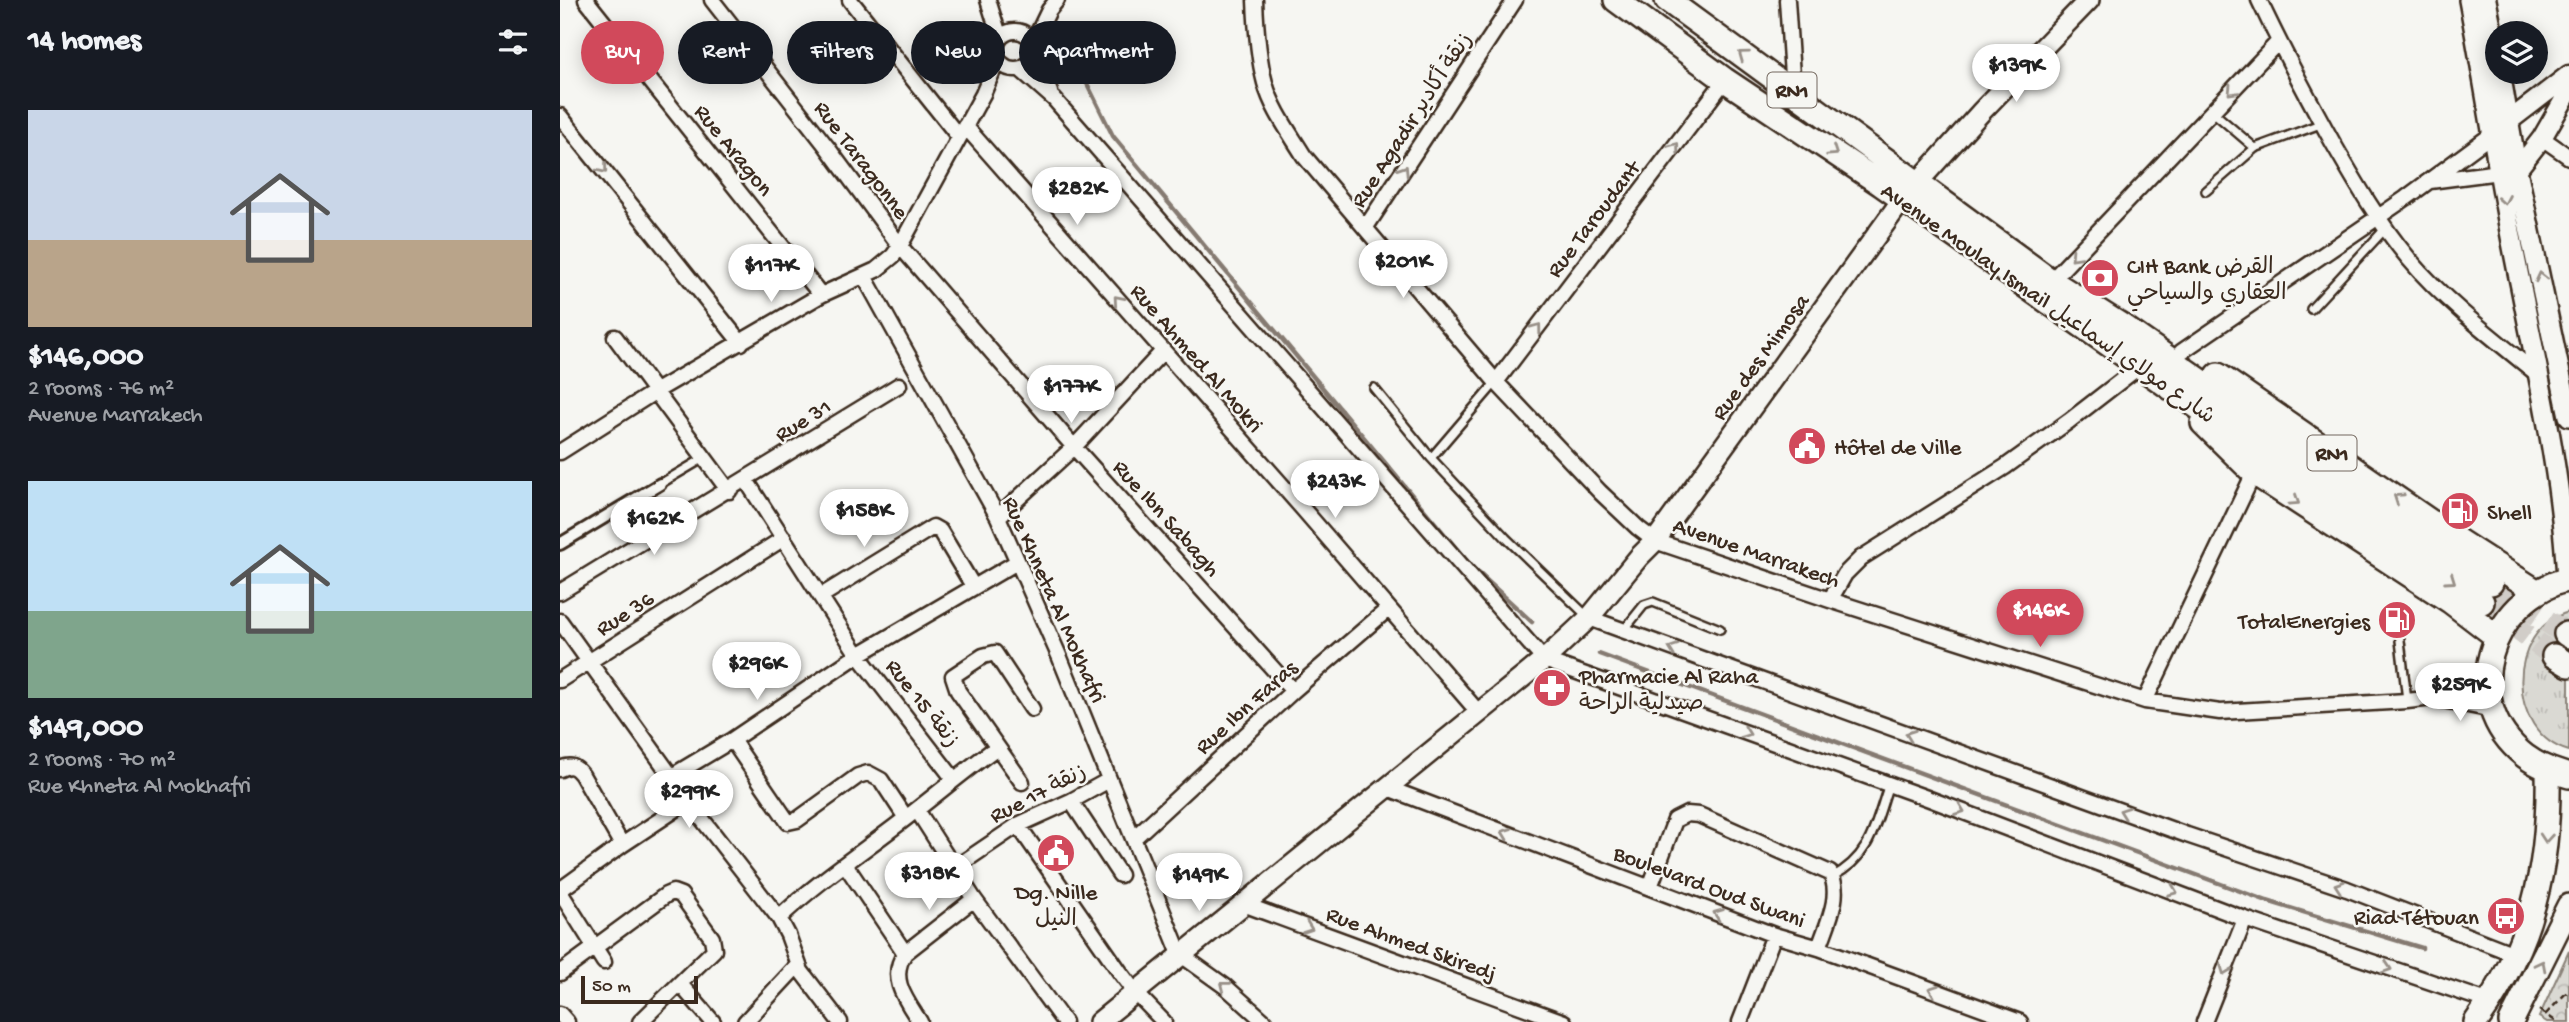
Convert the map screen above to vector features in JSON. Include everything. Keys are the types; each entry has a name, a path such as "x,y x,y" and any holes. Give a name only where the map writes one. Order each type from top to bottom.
{"highway":[{"name":"Avenue Moulay Ismail شارع مولاي إسماعيل","path":"1616,0 1725,80 1909,191 2122,326 2487,592 2140,366 1909,191 1793,91 1667,0"},
{"name":"RN1","path":"2122,326 2163,340 2536,591"},
{"name":"RN1","path":"2173,389 2211,432 2254,472 2449,601 2497,637"},
{"path":"2476,1022 2517,955 2543,862 2548,808 2558,773 2524,755 2505,735 2493,710 2486,673 2497,637 2509,616 2536,591 2568,579"},
{"path":"2516,1020 2569,906"}],"main road":[{"name":"Rue des Mimosa","path":"1099,1022 1544,660 1589,618 1655,541 1909,191 2089,0"},
{"path":"2469,0 2501,127 2521,288 2541,377 2564,523 2568,579"},
{"path":"2486,0 2490,21"},
{"path":"2500,84 2501,127"},
{"path":"2508,171 2569,416"}],"street":[{"name":"Rue Aragon","path":"586,0 821,295"},
{"name":"Rue Taragonne","path":"712,0 827,147 900,246"},
{"name":"Rue Ahmed Al Mokri","path":"850,0 962,132 1163,351 1479,713"},
{"path":"989,0 1018,31"},
{"path":"989,0 995,21"},
{"name":"Avenue Marrakech","path":"1255,0 1259,52 1265,83 1280,118 1304,156 1496,382 1600,492 1655,541 2145,701 2220,712 2433,698 2493,710"},
{"name":"Rue Agadir زنقة أكادير","path":"1366,227 1515,0"},
{"path":"1788,0 1793,91"},
{"path":"2259,0 2323,123 2385,229 2411,261 2466,315 2541,377"},
{"path":"1005,34 1018,31 1053,5"},
{"path":"1046,21 1053,5"},
{"path":"2052,281 2278,41"},
{"path":"1005,65 1016,69 1054,99 1544,660 1889,785 2245,919 2490,1002"},
{"path":"983,94 1019,68"},
{"path":"2181,352 2429,181 2569,75"},
{"name":"Rue Taroudant","path":"1496,382 1725,80"},
{"path":"562,446 821,295 864,276 885,263 900,246 987,84"},
{"path":"1048,84 1054,99"},
{"path":"2429,181 2508,171 2543,138 2569,91"},
{"path":"560,116 740,343"},
{"path":"2543,138 2569,157"},
{"name":"Rue Ibn Sabagh","path":"900,246 1074,447 1293,691"},
{"name":"Rue Khneta Al Mokhafri","path":"864,276 998,517 1060,658 1180,954"},
{"path":"615,337 729,491"},
{"path":"998,517 1074,447 1163,351"},
{"path":"1830,600 1845,574 1861,558 2006,467 2140,366"},
{"name":"Rue 31","path":"560,593 899,385"},
{"path":"2145,701 2254,472"},
{"name":"Rue 15 زنقة","path":"746,480 858,655 953,778"},
{"path":"560,544 660,484"},
{"path":"821,596 933,527 940,531 974,586"},
{"name":"Rue 36","path":"560,680 784,538"},
{"path":"672,776 732,740 858,655 1017,562"},
{"name":"Rue Ibn Faras","path":"1134,838 1293,691 1388,609"},
{"path":"1589,618 2187,835 2347,889 2517,955"},
{"path":"560,621 779,918 798,965 840,1022"},
{"path":"1021,782 958,691 953,681 955,675 983,656 995,653 1032,709"},
{"name":"Avenue Marrakech","path":"2433,698 2486,673"},
{"path":"732,740 788,822 797,820 858,776 868,773 881,780 953,869 1064,1022"},
{"path":"779,918 953,778 996,748"},
{"path":"565,767 575,767 582,775 622,845"},
{"name":"Rue 17 زنقة","path":"953,869 1018,825 1072,802 1108,780"},
{"name":"Boulevard Oud Swani","path":"1385,787 1774,935 1819,948 2020,1022"},
{"path":"604,962 560,891 622,845 690,800"},
{"path":"1072,802 1120,875"},
{"path":"1650,887 1672,826 1680,817 1693,814 1824,869 1832,877 1835,897 1819,948"},
{"path":"1018,825 1136,993 1164,1022"},
{"path":"845,864 905,953"},
{"path":"560,973 666,895 677,893 698,918 715,947 644,1021"},
{"path":"920,1022 903,994 897,970 905,953 974,899"},
{"name":"Rue Ahmed Skiredj","path":"1244,904 1564,1022"},
{"path":"2204,1022 2245,919"},
{"path":"1740,1022 1774,935"},
{"path":"1180,954 1226,987 1265,1022"},
{"path":"745,1022 798,965"},
{"path":"680,984 713,1022"},
{"path":"560,1014 567,1022"}],"lane":[{"path":"2212,111 2255,148"},
{"path":"2206,191 2255,148 2323,123"},
{"path":"2311,309 2385,229"},
{"path":"1431,458 1496,382"},
{"path":"1374,388 1431,458 1506,538 1589,618"},
{"path":"660,484 704,457"},
{"path":"1623,631 1644,605 1653,602 1720,629"},
{"path":"2399,632 2407,701"},
{"path":"1832,877 1851,867 1861,856 1889,785"}],"path":[{"path":"2545,1015 2569,990"}],"green space":[{"path":"2569,612 2569,751 2548,741 2533,724 2524,704 2521,681 2524,659 2533,639 2548,622"},
{"path":"2569,951 2569,1022 2547,1022 2539,1017"}],"waterway":[{"path":"1087,84 1113,136 1471,566 1532,622"},
{"path":"1599,654 2267,901 2422,948"}],"tunnel":[{"path":"2491,583 2566,634"},
{"path":"2482,602 2554,656"}],"place":[{"name":"CIH Bank القرض العقاري والسياحي","path":"2100,278"},
{"name":"Hôtel de Ville","path":"1807,446"},
{"name":"Shell","path":"2460,511"},
{"name":"TotalEnergies","path":"2397,620"},
{"name":"Pharmacie Al Raha صيدلية الراحة","path":"1552,688"},
{"name":"Dg. Nille النيل","path":"1056,853"},
{"name":"Riad Tétouan","path":"2506,916"}]}
